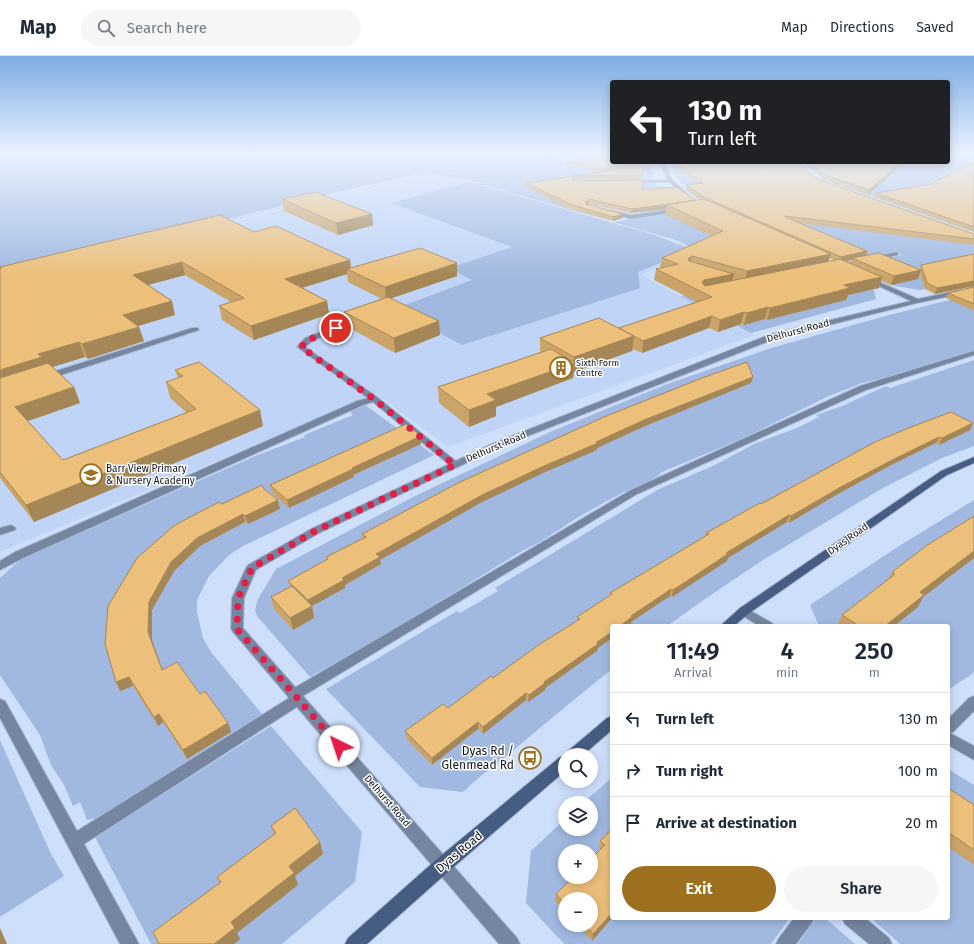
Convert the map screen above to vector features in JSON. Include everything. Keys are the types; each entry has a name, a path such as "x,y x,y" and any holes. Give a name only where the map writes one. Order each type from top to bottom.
{"street":[{"path":"682,193 694,200"},
{"path":"603,210 631,217 684,210"},
{"path":"867,260 896,254"},
{"path":"860,275 917,301"},
{"name":"Delhurst Road","path":"510,944 237,629 238,598 252,568 315,531 504,442 774,336 917,301 974,290"},
{"path":"336,328 308,340 301,347 374,399 455,465"},
{"path":"38,380 195,330"},
{"path":"75,841 296,697 634,492 863,388 974,353"},
{"path":"0,566 26,552 360,403 374,399"},
{"name":"Dyas Road","path":"728,624 744,611 944,473 974,460"},
{"path":"0,532 11,528"},
{"path":"744,611 765,624"},
{"path":"950,726 974,702"},
{"path":"0,705 130,944"},
{"path":"581,748 610,724"},
{"path":"950,739 974,754"},
{"name":"Dyas Road","path":"354,944 443,865 558,768"},
{"path":"785,944 803,920"},
{"path":"853,920 883,944"}],"path":[{"path":"324,198 343,193"},
{"path":"224,222 294,205"}],"shaded area":[{"path":"0,193 333,193 0,275"},
{"path":"350,193 513,193 677,242 692,250 641,275 755,335 448,447 376,394 0,552 0,279"},
{"path":"427,193 510,193 655,235 692,250 638,272 640,288 462,345 394,309 472,280 449,268 512,247 391,203"},
{"path":"514,193 673,193 693,207 647,214 600,201 571,210"},
{"path":"694,193 851,193 974,242 974,279 920,290 895,286 849,266 902,255 894,252 844,263"},
{"path":"863,193 974,193 974,232"},
{"path":"698,209 733,226 706,256 679,241 613,222"},
{"path":"830,270 874,290 876,299 751,333 681,296 695,292"},
{"path":"974,294 974,351 886,378 862,383 829,396 744,438 662,472 653,480 622,493 580,516 540,542 522,551 395,629 310,677 257,616 255,610 258,599 276,569 417,495 550,432 667,384 771,348 889,315"},
{"path":"974,360 974,446 942,458 881,489 763,560 670,624 610,624 610,671 463,792 420,787 326,689 457,611 460,613 498,591 495,588 657,490 717,464 754,444 797,428 819,417 816,415 842,406 886,386 890,388"},
{"path":"365,405 434,455 243,546 229,555 209,576 197,600 197,612 203,638 211,652 262,714 102,817 87,820 80,802 73,806 64,785 51,765 40,735 0,675 0,578 21,559 255,456 305,437 304,435 353,415 349,411"},
{"path":"974,500 974,672 950,689 950,624 818,624 810,605 899,546"},
{"path":"271,726 362,832 355,882 282,944 151,944 95,837"},
{"path":"0,740 51,854 64,876 0,917"},
{"path":"950,770 974,785 974,944 900,944 873,920 950,920"},
{"path":"610,780 610,920 789,920 771,944 564,944 526,903 531,851 558,826 558,836 598,836 598,796 590,796"},
{"path":"815,920 827,920 855,944 798,944"}],"building":[{"path":"308,193 319,193 372,214 336,223 282,199"},
{"path":"548,193 686,193 696,200 632,209 589,199 585,202 586,204 623,214 613,217 572,205"},
{"path":"699,193 858,193 974,234 974,239 785,216 867,251 841,257"},
{"path":"877,193 974,193 974,227"},
{"path":"704,199 831,254 747,271 692,256 688,259 689,261 734,274 704,280 702,283 705,286 840,259 882,277 844,285 850,288 770,308 768,307 747,313 744,312 720,320 712,316 643,341 619,328 712,297 656,269 678,264 662,258 723,231 667,205"},
{"path":"220,215 254,232 276,226 350,260 285,279 327,301 251,326 219,306 244,298 182,262 133,275 172,301 123,315 139,327 82,344 79,342 38,354 42,357 0,370 0,268 2,268 0,267"},
{"path":"420,248 457,263 385,287 347,269"},
{"path":"879,253 921,270 894,276 852,258"},
{"path":"974,254 974,281 937,288 927,283 921,265"},
{"path":"974,287 974,304 948,293"},
{"path":"388,297 439,321 394,338 344,312"},
{"path":"599,318 634,336 574,357 540,338"},
{"path":"551,349 575,363 487,394 496,400 469,410 438,387"},
{"path":"199,362 260,410 26,505 0,472 0,378 48,363 74,387 15,407 63,460 196,409 166,382 183,376 175,370"},
{"path":"747,362 753,377 644,420 596,442 598,443 482,495 376,554 380,557 342,578 344,580 308,600 288,581 328,559 326,557 366,537 362,534 458,483 604,417 702,378"},
{"path":"951,412 973,423 942,438 939,437 894,459 839,488 791,516 789,515 726,553 728,554 673,590 671,589 631,616 632,617 623,624 610,624 610,633 597,642 598,644 544,682 545,683 529,695 526,693 483,727 478,722 432,758 405,731 443,704 448,708 491,676 493,678 540,644 580,619 577,617 612,594 610,593 709,534 706,533 875,442"},
{"path":"406,424 421,436 287,500 270,485"},
{"path":"262,485 264,489 278,500 245,516 243,514 197,538 171,562 149,602 148,632 162,670 177,662 200,694 205,691 228,723 183,750 159,714 154,717 129,677 116,682 105,644 108,606 137,558 175,525 219,502 222,504"},
{"path":"974,516 974,551 920,592 924,595 888,624 856,624 842,615 895,574 892,572 926,546"},
{"path":"292,586 312,606 290,618 271,597"},
{"path":"950,789 974,805 974,850 950,833"},
{"path":"295,808 320,842 289,866 294,873 231,922 235,928 214,944 159,944 153,932 221,882 217,877 276,833 271,826"},
{"path":"610,831 610,915 598,928 598,892 558,892 566,884 598,884 598,852 605,845 600,841"}],"place":[{"name":"Sixth Form Centre","path":"561,368"},
{"name":"Barr View Primary & Nursery Academy","path":"91,475"},
{"name":"Dyas Rd / Glenmead Rd","path":"530,758"}],"route":[{"path":"336,328 308,340 301,347 374,399 455,465 315,531 252,568 238,598 237,629 339,746"}]}
